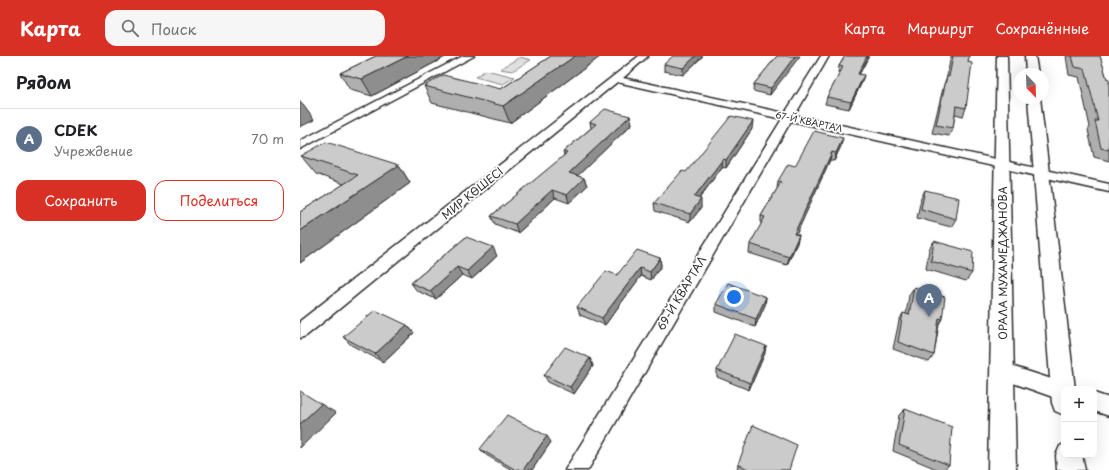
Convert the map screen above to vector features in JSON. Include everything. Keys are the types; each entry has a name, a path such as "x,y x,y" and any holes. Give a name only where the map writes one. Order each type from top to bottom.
{"street":[{"path":"300,146 470,56"},
{"name":"МИР КӨШЕСІ","path":"300,331 644,56"},
{"name":"69-Й КВАРТАЛ","path":"576,470 825,56"},
{"name":"ОРАЛА МУХАМЕДЖАНОВА","path":"1002,56 1002,470"},
{"path":"1030,56 1031,68"},
{"name":"67-Й КВАРТАЛ","path":"616,79 1109,188"},
{"path":"1035,104 1063,386"},
{"path":"1002,371 1061,394"},
{"path":"1097,403 1109,407"},
{"path":"1069,458 1071,470"}],"shaded area":[{"path":"520,57 531,60 512,71 500,69"},
{"path":"486,70 515,77 503,84 475,77"}],"building":[{"path":"376,56 408,56 362,79 340,73"},
{"path":"551,56 575,56 503,106 424,86 443,75 501,89"},
{"path":"673,56 696,56 683,68 664,64"},
{"path":"777,56 795,56 771,88 754,84"},
{"path":"845,56 867,56 858,74 864,75 851,102 827,97 843,67 839,66"},
{"path":"953,56 969,56 968,62 972,63 966,108 956,106 953,128 936,125"},
{"path":"1072,56 1100,56 1107,79 1109,79 1109,150 1101,148 1095,121 1098,121 1085,69 1075,67"},
{"path":"605,109 630,116 569,173 584,178 567,195 552,190 515,224 491,216 567,153 563,152 596,124 590,122"},
{"path":"731,116 753,121 726,160 723,159 694,197 701,199 690,214 654,203 682,171 686,172"},
{"path":"814,131 843,138 836,153 832,152 794,234 799,235 789,257 750,244 765,217 761,216 781,182 778,181 788,164 795,166"},
{"path":"326,142 399,165 300,231 300,212 358,175 301,156"},
{"path":"925,190 959,198 956,219 921,209"},
{"path":"466,237 493,247 467,271 457,267 430,291 411,283"},
{"path":"934,241 973,252 972,273 931,261"},
{"path":"637,250 660,258 650,272 640,268 602,318 577,307 606,271 617,275"},
{"path":"728,283 766,297 756,319 716,304"},
{"path":"914,287 945,297 942,319 939,318 934,355 898,342 903,313 909,315"},
{"path":"375,310 407,325 375,354 343,337"},
{"path":"735,334 766,346 750,383 717,370"},
{"path":"565,347 590,358 570,387 544,375"},
{"path":"300,391 321,404 300,424"},
{"path":"905,409 952,427 949,465 899,445"},
{"path":"507,415 547,436 523,470 516,470 480,449"},
{"path":"753,425 797,445 789,470 750,470 738,464"}],"place":[{"name":"CDEK","path":"929,317"}]}
